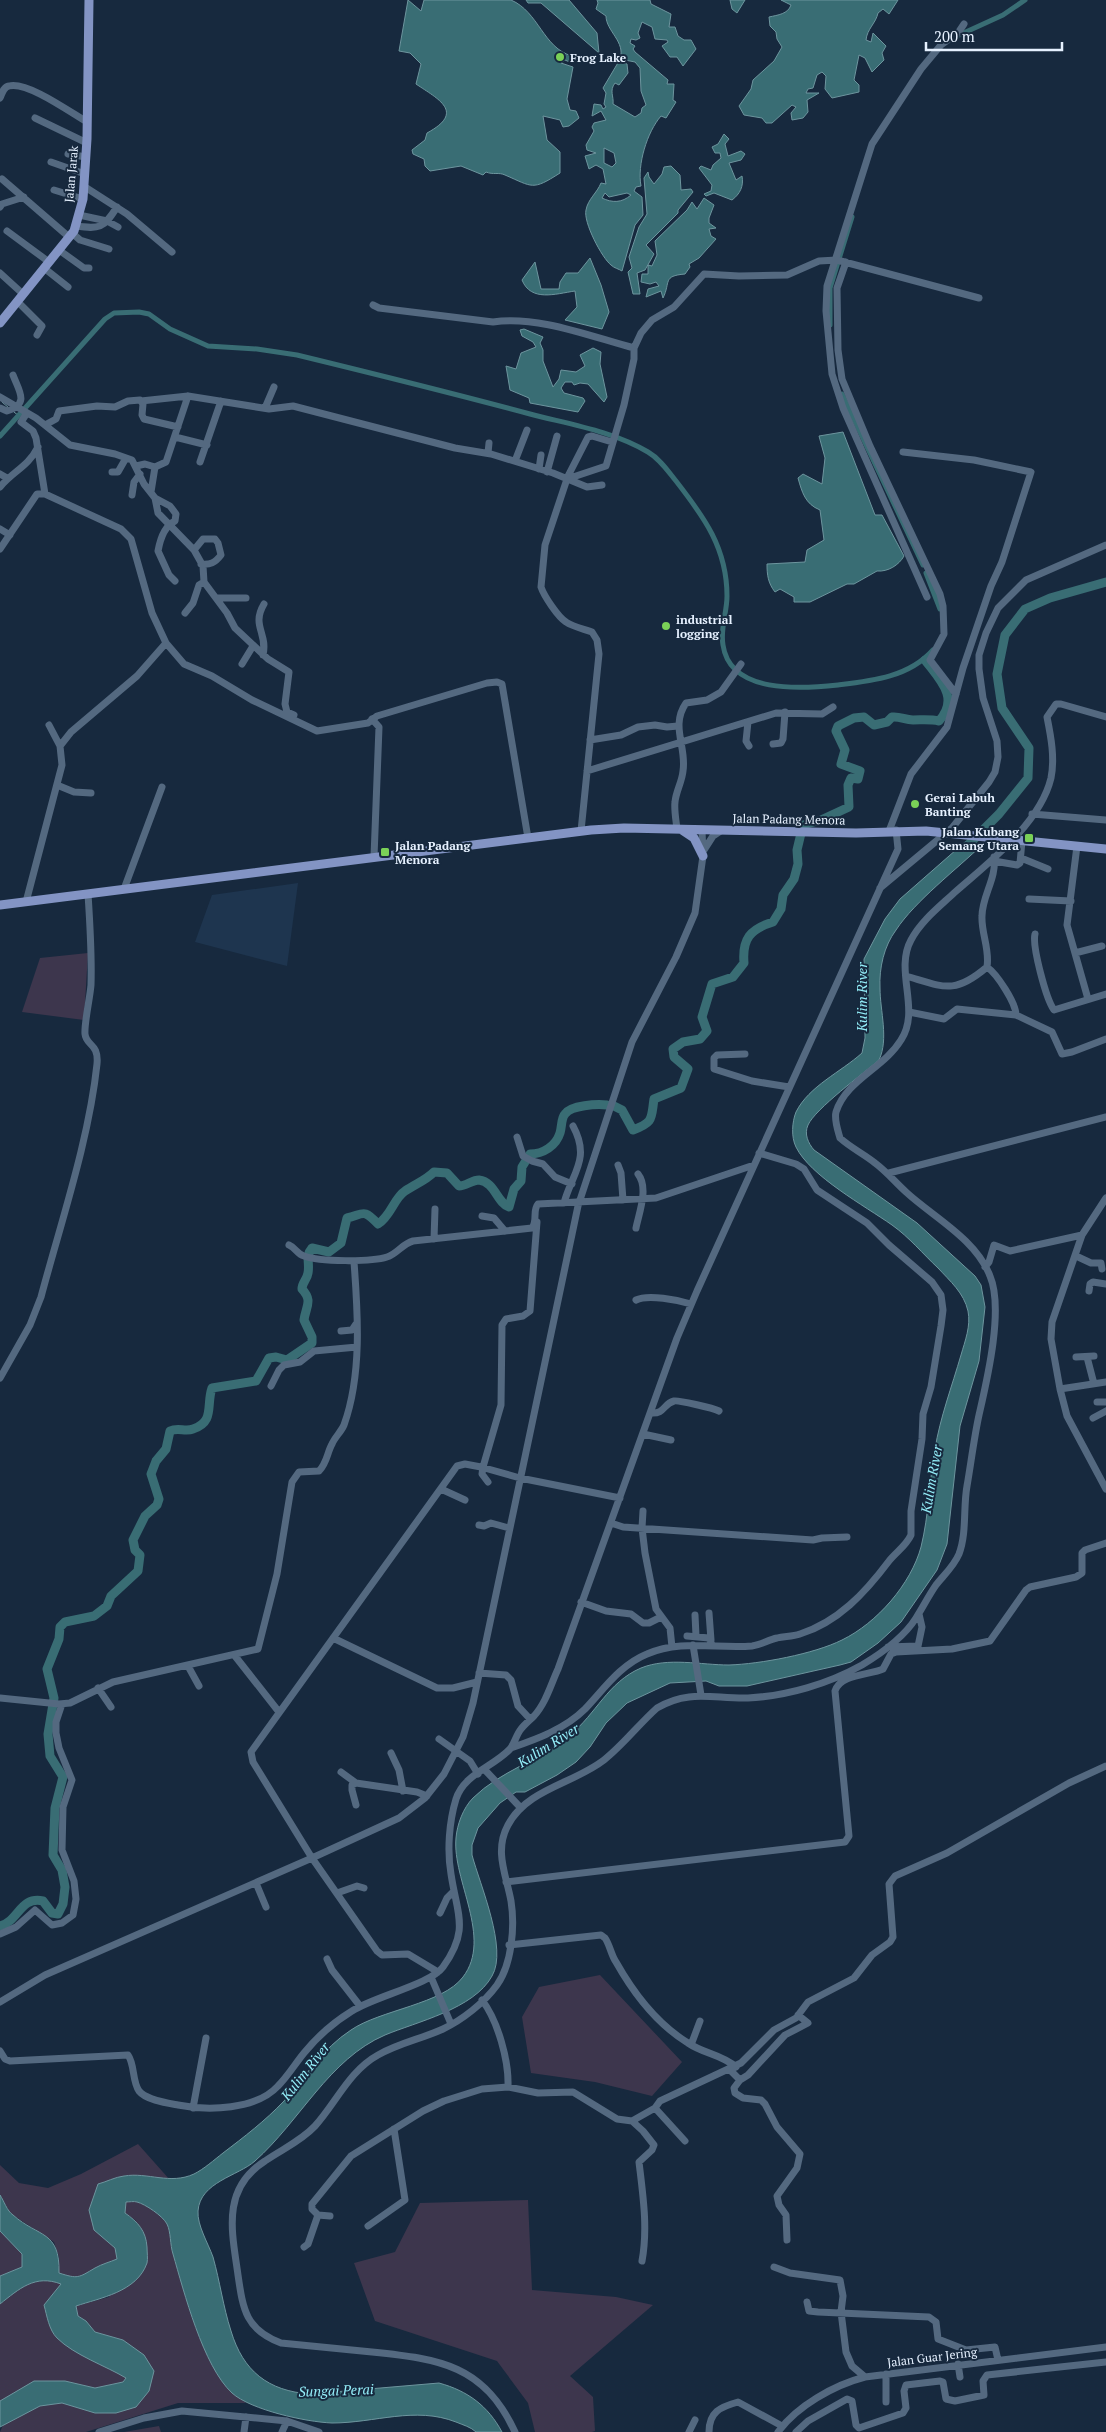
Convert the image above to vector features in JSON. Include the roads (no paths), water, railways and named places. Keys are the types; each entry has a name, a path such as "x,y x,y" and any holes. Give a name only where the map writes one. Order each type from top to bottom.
{"main road":[{"name":"Jalan Jarak","path":"0,323 59,250 72,232 79,215 85,186 87,143 89,0"},
{"name":"Jalan Padang Menora","path":"0,905 581,831 624,828 790,832 892,830 1106,848"},
{"path":"677,829 686,832 694,838 702,856"}],"street":[{"path":"956,694 930,660 944,634 943,606 940,594 862,428 840,372 837,288 841,261 872,144 921,69 941,45 958,33 964,24"},
{"path":"0,98 4,89 9,86 28,88 87,122"},
{"path":"35,118 87,143"},
{"path":"68,154 86,157"},
{"path":"51,162 85,174"},
{"path":"2,179 80,240 109,249"},
{"path":"85,186 117,207 172,252"},
{"path":"54,190 83,198"},
{"path":"0,207 6,202 24,198"},
{"path":"72,232 98,228 107,221 117,207"},
{"path":"79,215 107,221 118,227"},
{"path":"7,230 68,287"},
{"path":"59,250 84,268 89,268"},
{"path":"567,479 606,466 624,404 634,348 641,333 652,320 674,306 704,274 739,276 787,275 806,265 819,261 841,261 979,298"},
{"path":"841,261 827,286 829,361 832,374 843,408 927,596"},
{"path":"0,273 42,326 37,335"},
{"path":"373,305 379,308 493,322 540,324 634,348"},
{"path":"13,375 22,398 22,424 33,431 38,447 45,494"},
{"path":"265,408 274,387"},
{"path":"45,425 56,419 59,411 97,406 115,407 134,399 141,401 188,396 265,408 277,409 293,406 455,448 488,453 548,472 587,487 602,486"},
{"path":"155,468 166,462 188,396"},
{"path":"0,397 45,425 70,445 126,458 136,466 153,495 158,513 194,550 203,566 204,582 217,598 235,628 262,655 289,672 285,704 287,712 316,726 374,719"},
{"path":"141,401 144,419 158,420 178,427"},
{"path":"200,462 221,401"},
{"path":"0,408 7,411 22,410"},
{"path":"515,461 527,430"},
{"path":"548,472 557,436"},
{"path":"175,437 207,444"},
{"path":"581,831 599,654 597,640 592,632 567,624 561,618 541,586 545,545 567,479 588,437 613,440"},
{"path":"488,453 489,443"},
{"path":"0,488 7,478 27,465 38,447"},
{"path":"511,1748 520,1729 543,1703 611,1524 691,1304 898,849 892,830 912,774 947,727 973,636 1002,562 1031,472 974,460 903,452"},
{"path":"539,469 541,455"},
{"path":"112,472 118,472 126,458"},
{"path":"136,466 145,464 155,468"},
{"path":"153,495 155,468"},
{"path":"0,474 7,478"},
{"path":"132,495 134,482 140,474"},
{"path":"0,549 35,496 45,494 127,533 131,539 146,600 166,643 184,664 212,676 252,700 317,730 368,723 377,716 487,683 497,682 502,684 528,838"},
{"path":"153,495 174,509 177,518 169,524 158,550 169,576 175,581"},
{"path":"0,529 10,534"},
{"path":"194,550 203,539 215,539 218,543 221,556 217,561 208,565 201,564"},
{"path":"880,888 948,834 989,782 994,772 998,757 997,741 983,698 979,662 986,633 998,608 1026,580 1106,546"},
{"path":"185,613 193,603 199,585 204,582"},
{"path":"217,598 246,598"},
{"path":"262,655 265,645 263,633 258,626 258,618 264,604"},
{"path":"60,746 71,732 136,676 166,643"},
{"path":"242,664 254,646"},
{"path":"677,829 675,802 683,771 678,726 679,716 686,702 707,700 721,692 741,664"},
{"path":"515,2432 506,2412 490,2392 474,2378 452,2366 426,2358 281,2344 261,2334 252,2325 242,2298 231,2230 231,2215 239,2188 262,2162 299,2141 309,2132 348,2082 375,2056 450,2020 467,2014 496,1986 505,1971 510,1946 512,1918 501,1857 502,1841 519,1805 583,1774 602,1761 657,1708 679,1698 701,1692 749,1698 787,1692 842,1675 888,1646 904,1633 955,1561 961,1546 966,1489 978,1420 986,1392 994,1326 993,1285 986,1267 970,1246 906,1192 889,1173 840,1138 836,1113 845,1094 900,1042 905,1034 909,1012 905,957 910,940 924,921 994,859 1012,840 1044,797 1051,777 1052,744 1047,717 1056,704 1061,704 1106,717"},
{"path":"587,771 785,712 822,714 833,707"},
{"path":"774,744 781,743 783,739 785,712"},
{"path":"374,719 379,727 374,858"},
{"path":"748,722 746,741 749,746"},
{"path":"26,902 62,766 60,746 49,725"},
{"path":"590,740 621,735 638,727 655,725 678,726"},
{"path":"57,786 74,792 91,793"},
{"path":"124,889 162,787"},
{"path":"1032,814 1106,820"},
{"path":"0,2002 45,1975 399,1818 427,1796 444,1774 463,1737 477,1682 579,1203 632,1042 676,958 695,913 702,856 702,830"},
{"path":"702,856 709,840 722,830"},
{"path":"994,859 1017,866 1021,858 1022,841"},
{"path":"1077,846 1067,925 1088,999"},
{"path":"1021,858 1048,869"},
{"path":"906,976 924,982 956,987 971,980 987,967 988,958 982,915 994,859"},
{"path":"0,1378 30,1325 41,1297 91,1107 98,1054 94,1045 87,1040 85,1032 91,986 92,945 88,894"},
{"path":"1029,899 1071,901"},
{"path":"1035,934 1033,941 1038,962 1054,1010 1106,994"},
{"path":"1075,953 1102,946"},
{"path":"987,967 993,971 1014,1004 1016,1014"},
{"path":"909,1012 944,1019 956,1009 1016,1014 1052,1032 1062,1054 1106,1039"},
{"path":"744,1054 717,1055 714,1058 714,1069 752,1081 789,1087"},
{"path":"889,1173 1106,1117"},
{"path":"564,1203 582,1150 580,1139 574,1126"},
{"path":"517,1137 521,1153 528,1159 544,1164 557,1179 572,1184"},
{"path":"688,1636 696,1636 711,1642 755,1645 778,1637 801,1634 822,1625 857,1600 873,1583 890,1559 908,1542 913,1490 922,1445 922,1414 931,1387 942,1318 940,1295 932,1282 889,1245 867,1223 817,1190 804,1169 796,1164 759,1153"},
{"path":"618,1165 622,1173 623,1200"},
{"path":"538,1204 642,1200 681,1191 754,1165"},
{"path":"636,1228 642,1200 642,1180 638,1174"},
{"path":"1106,1198 1082,1235 1052,1322 1051,1339 1067,1416 1106,1489"},
{"path":"289,1245 296,1247 303,1256 317,1260 336,1259 354,1262 386,1258 406,1243 532,1228 535,1224 536,1207 538,1204"},
{"path":"488,1482 482,1474 501,1405 503,1321 528,1315 532,1304 538,1204"},
{"path":"434,1239 435,1209"},
{"path":"482,1216 494,1218 505,1231"},
{"path":"986,1267 994,1245 1010,1251 1082,1235"},
{"path":"1076,1256 1091,1263 1101,1263 1102,1269"},
{"path":"0,1698 60,1704 82,1698 98,1688 113,1682 258,1650 277,1574 292,1482 299,1472 319,1471 324,1466 332,1443 344,1426 354,1384 357,1346 354,1262"},
{"path":"1089,1291 1090,1284 1093,1282 1106,1284"},
{"path":"636,1300 642,1297 691,1304"},
{"path":"341,1331 352,1330 356,1324"},
{"path":"271,1386 279,1370 284,1365 300,1362 314,1351 357,1346"},
{"path":"1076,1357 1090,1357 1094,1384"},
{"path":"1060,1389 1106,1382"},
{"path":"651,1414 659,1413 674,1401 683,1401 719,1411"},
{"path":"1097,1402 1106,1402"},
{"path":"1093,1418 1106,1411"},
{"path":"643,1434 671,1440"},
{"path":"450,2020 434,1978 408,1954 382,1954 377,1951 312,1858 250,1757 251,1752 460,1465 483,1467 520,1478 620,1498"},
{"path":"441,1489 465,1500"},
{"path":"643,1511 642,1528 656,1609 670,1628 672,1647"},
{"path":"480,1525 484,1526 491,1523 509,1528"},
{"path":"611,1524 642,1528 813,1540 847,1537"},
{"path":"888,1646 952,1649 990,1641 1026,1590 1030,1587 1076,1577 1082,1573 1081,1558 1085,1550 1106,1543"},
{"path":"581,1602 606,1611 631,1614 642,1623 649,1623 661,1618"},
{"path":"709,1613 711,1642"},
{"path":"917,1648 922,1627 918,1614"},
{"path":"695,1615 696,1636"},
{"path":"333,1638 437,1688 453,1688 477,1682"},
{"path":"0,2051 5,2059 10,2061 128,2055 137,2087 144,2095 193,2108 222,2107 249,2102 265,2096 278,2087 305,2052 328,2028 360,2006 434,1978 457,1942 460,1909 454,1891 450,1849 452,1819 462,1787 484,1772 511,1748 549,1733 568,1722 584,1710 625,1667 645,1654 672,1647 694,1648 711,1642"},
{"path":"694,1648 701,1692"},
{"path":"506,1882 845,1842 849,1836 836,1688 856,1675 883,1669 891,1654 917,1648"},
{"path":"235,1656 279,1712"},
{"path":"188,1666 199,1686"},
{"path":"479,1673 506,1674 511,1680 518,1706 530,1719"},
{"path":"98,1688 111,1707"},
{"path":"0,1934 16,1927 35,1910 52,1925 62,1923 74,1915 76,1899 74,1881 62,1850 63,1808 72,1780 59,1748 56,1733 56,1722 60,1704"},
{"path":"439,1739 457,1750 484,1772 519,1805"},
{"path":"391,1753 399,1770 403,1791"},
{"path":"632,2122 656,2108 660,2101 732,2068 774,2030 799,2016 808,2002 854,1978 872,1955 890,1942 893,1928 890,1884 895,1876 959,1846 1068,1783 1106,1766"},
{"path":"341,1772 356,1783 427,1796"},
{"path":"356,1783 352,1785 356,1805"},
{"path":"256,1882 266,1908"},
{"path":"337,1893 357,1886 364,1888"},
{"path":"440,1913 447,1898 454,1891"},
{"path":"510,1946 601,1936 605,1938 616,1962 641,1999 662,2025 691,2045 722,2056 740,2080"},
{"path":"327,1959 332,1970 360,2006"},
{"path":"482,2000 494,2020 508,2069 508,2086"},
{"path":"787,2240 786,2216 779,2205 777,2196 797,2168 800,2154 777,2127 761,2100 743,2098 735,2093 734,2088 785,2035 808,2023 799,2016"},
{"path":"691,2045 700,2021"},
{"path":"193,2108 206,2038"},
{"path":"330,2216 318,2215 312,2209 312,2204 351,2156 444,2101 482,2089 508,2086 538,2093 573,2092 617,2119 632,2122 643,2131 654,2145 652,2150 639,2162 646,2232 642,2261"},
{"path":"656,2108 685,2141"},
{"path":"368,2226 405,2200 394,2129"},
{"path":"304,2247 308,2244 318,2215"},
{"path":"792,2274 794,2266"},
{"path":"774,2267 781,2272 800,2278 835,2278 840,2280 843,2296 841,2312 848,2360 865,2377"},
{"path":"807,2302 809,2311 896,2317 929,2317 936,2322 938,2339 966,2350 995,2347 992,2374"},
{"name":"Jalan Guar Jering","path":"780,2429 822,2396 852,2380 923,2368 1106,2347"},
{"path":"796,2432 808,2420 846,2399 852,2401 858,2428 903,2413 906,2408 906,2385 923,2382 943,2382 946,2399 955,2401 984,2395 984,2378 992,2374 1106,2362"},
{"path":"958,2364 960,2377"},
{"path":"923,2368 923,2382"},
{"path":"886,2374 886,2402"},
{"path":"710,2432 709,2421 719,2408 738,2402 780,2429"},
{"path":"99,2432 144,2418 182,2411 287,2421 319,2432"},
{"path":"244,2432 246,2416"},
{"path":"689,2432 695,2420"},
{"path":"282,2432 287,2421"}],"water":[{"path":"408,0 421,11 424,0 511,0 528,13 554,46 572,56 572,63 565,60 561,63 573,67 567,99 570,110 576,111 579,118 569,126 563,127 560,120 543,116 547,140 560,152 560,173 544,183 532,185 503,174 486,172 483,175 461,166 430,171 425,166 424,159 413,154 412,150 425,140 427,133 445,119 446,112 444,106 439,101 416,84 421,64 410,53 399,51"},
{"path":"526,0 569,0 597,33 599,53 541,3 528,3"},
{"path":"597,0 650,0 651,4 671,14 669,27 675,27 678,36 684,40 691,40 696,49 683,66 677,57 670,57 662,46 668,42 667,40 655,39 652,27 642,22 638,33 640,38 636,40 631,39 630,43 635,46 633,49 635,52 668,80 667,84 674,84 673,100 676,102 666,118 661,116 656,123 644,149 640,168 641,186 636,187 634,191 642,197 643,215 635,225 622,271 607,261 587,223 586,210 589,203 601,183 606,184 603,169 596,165 589,169 585,156 596,153 587,150 586,145 594,131 592,127 594,123 606,120 601,111 592,116 594,104 601,105 603,109 606,107 604,104 606,93 603,88 619,61 627,64 628,73 619,85 615,83 613,86 613,104 635,117 641,113 642,108 646,105 641,91 640,68 635,62 620,59 620,47 609,27 606,16 596,9","holes":["604,148 614,153 616,163 612,167 604,163","605,193 609,197 627,193 631,195 621,201 609,201 602,198"]},
{"path":"730,0 745,0 737,13 732,9"},
{"path":"781,0 898,0 889,14 883,9 878,13 868,33 866,40 871,42 873,33 886,46 882,53 884,60 872,72 865,58 859,55 854,80 859,85 859,92 832,98 825,89 826,76 822,72 817,75 813,88 808,89 806,93 819,93 807,100 808,112 803,118 792,120 791,113 796,107 792,105 772,123 766,123 762,118 744,115 739,106 751,89 753,80 774,61 782,47 777,39 776,32 770,26 769,17 782,14 790,8 791,5"},
{"path":"724,134 729,139 725,144 728,156 741,151 745,154 741,160 729,163 736,180 742,176 741,190 732,200 714,193 706,196 704,194 711,191 712,185 699,168 701,166 711,170 713,165 721,158 720,153 715,153 712,147 718,144"},
{"path":"671,166 680,175 681,190 691,189 693,192 678,210 678,213 646,245 654,254 645,270 637,273 640,294 633,294 628,272 632,268 629,257 639,227 647,214 644,178 648,172 654,184 662,174 664,167"},
{"path":"704,198 714,205 709,223 716,228 709,229 711,236 716,239 699,258 689,264 690,267 685,274 670,278 663,298 661,291 646,297 648,289 659,286 656,282 650,284 641,282 642,274 648,274 648,265 652,266 657,255 655,241 687,210 692,202 697,209"},
{"path":"590,258 609,312 602,329 565,320 577,307 575,291 552,295 537,294 526,287 522,280 535,262 541,289 559,289 560,282 566,273 578,273"},
{"path":"524,329 543,337 540,343 543,350 543,361 553,387 559,379 561,370 576,372 585,366 580,355 593,348 601,352 600,364 607,397 604,402 588,384 580,383 574,385 572,382 565,382 561,388 564,393 583,398 585,401 578,412 530,403 529,398 510,390 506,366 516,369 521,353 536,347 533,342 522,336 520,330"},
{"path":"843,432 875,515 882,515 904,556 893,567 877,571 854,584 847,584 810,602 794,602 794,597 780,589 775,592 768,579 767,564 805,562 807,550 824,540 820,510 808,501 798,478 803,474 822,484 825,458 819,436"},
{"path":"965,842 983,844 914,908 896,930 885,950 880,980 884,1034 879,1060 840,1091 820,1110 812,1118 806,1132 808,1141 814,1150 917,1223 975,1276 981,1285 985,1307 979,1361 960,1426 947,1544 937,1570 901,1622 878,1643 851,1662 747,1686 719,1686 706,1681 670,1683 627,1703 606,1723 590,1747 576,1762 557,1775 525,1792 516,1792 500,1803 478,1828 472,1845 472,1855 491,1917 497,1950 496,1964 492,1976 484,1987 458,2006 385,2035 347,2059 255,2161 212,2186 200,2201 198,2211 199,2222 213,2257 231,2331 243,2357 250,2368 259,2376 282,2389 310,2394 439,2383 459,2390 484,2407 502,2432 476,2432 469,2427 441,2417 425,2415 395,2416 348,2422 321,2422 294,2418 265,2410 241,2399 232,2393 222,2381 203,2347 183,2288 167,2224 162,2217 136,2202 126,2202 125,2213 137,2223 145,2236 147,2263 142,2273 135,2281 117,2292 76,2306 78,2316 86,2321 95,2332 123,2340 144,2355 154,2371 149,2391 136,2407 116,2413 95,2413 62,2403 40,2406 0,2427 0,2401 34,2381 65,2381 95,2388 123,2382 126,2378 72,2350 54,2335 44,2305 61,2284 52,2281 35,2282 21,2288 0,2304 0,2276 22,2267 22,2254 0,2231 0,2195 11,2213 52,2242 56,2249 59,2273 78,2276 117,2259 115,2248 94,2230 89,2210 98,2184 124,2176 176,2178 198,2172 247,2135 284,2101 323,2054 341,2037 363,2023 441,1994 454,1986 463,1977 471,1962 474,1945 473,1927 456,1854 456,1838 463,1812 473,1798 495,1780 559,1744 579,1727 620,1681 641,1668 673,1662 729,1665 756,1663 817,1650 842,1640 868,1624 891,1601 909,1575 921,1547 937,1437 967,1333 968,1311 956,1288 904,1235 839,1190 813,1169 796,1147 793,1139 793,1125 796,1112 809,1094 862,1053 865,1038 864,959 885,919 900,899"}],"waterway":[{"path":"957,36 1003,15 1025,0"},
{"path":"830,325 830,288 852,217"},
{"path":"0,436 105,319 114,313 139,312 149,314 170,329 208,346 257,349 297,355 605,433 648,452 660,462 676,481 696,507 712,534 723,563 726,579 727,596 722,633 723,645 728,661 739,672 753,680 769,685 787,687 864,682 901,672 913,666 933,650"},
{"path":"842,394 923,565"},
{"path":"2,402 9,408"},
{"path":"14,412 19,416"},
{"path":"926,573 940,609"},
{"name":"Kulim River","path":"963,850 999,814 1028,778 1029,748 1002,708 997,674 1005,635 1025,609 1050,598 1106,582"},
{"path":"614,1106 622,1110 633,1130 648,1122 654,1099 681,1088 688,1069 674,1057 673,1049 683,1042 700,1039 707,1031 702,1017 712,984 733,977 744,963 744,947 749,936 758,928 773,922 781,909 783,895 794,879 798,864 797,850 803,825 821,820 849,807 848,785 851,778 858,779 860,771 841,764 845,750 836,731 838,726 854,718 864,717 874,725 887,722 892,717 939,721 945,713 948,705 946,689 925,660"},
{"path":"0,1926 12,1919 29,1902 35,1900 43,1901 52,1913 58,1914 63,1904 65,1887 62,1870 53,1855 55,1808 63,1777 50,1756 48,1734 54,1698 47,1669 59,1639 60,1627 65,1622 94,1616 107,1606 111,1596 138,1571 140,1555 135,1550 133,1540 145,1516 157,1505 159,1499 151,1474 156,1461 166,1449 170,1431 176,1429 190,1430 204,1422 207,1417 212,1388 256,1381 269,1358 276,1357 287,1360 312,1343 312,1337 304,1320 308,1300 302,1289 308,1273 308,1257 312,1248 329,1252 341,1243 347,1218 366,1214 378,1224 401,1194 434,1172 447,1173 459,1186 476,1180 489,1184 505,1205 509,1207 514,1189 521,1181 522,1167 530,1154 544,1151 555,1142 560,1133 565,1114 578,1107 607,1105"}],"place":[{"name":"Frog Lake","path":"560,57"},
{"name":"industrial logging","path":"666,626"},
{"name":"Gerai Labuh Banting","path":"915,804"},
{"name":"Jalan Kubang Semang Utara","path":"1029,838"},
{"name":"Jalan Padang Menora","path":"385,852"}],"water label":[{"name":"Sungai Perai","path":"336,2390"}]}
